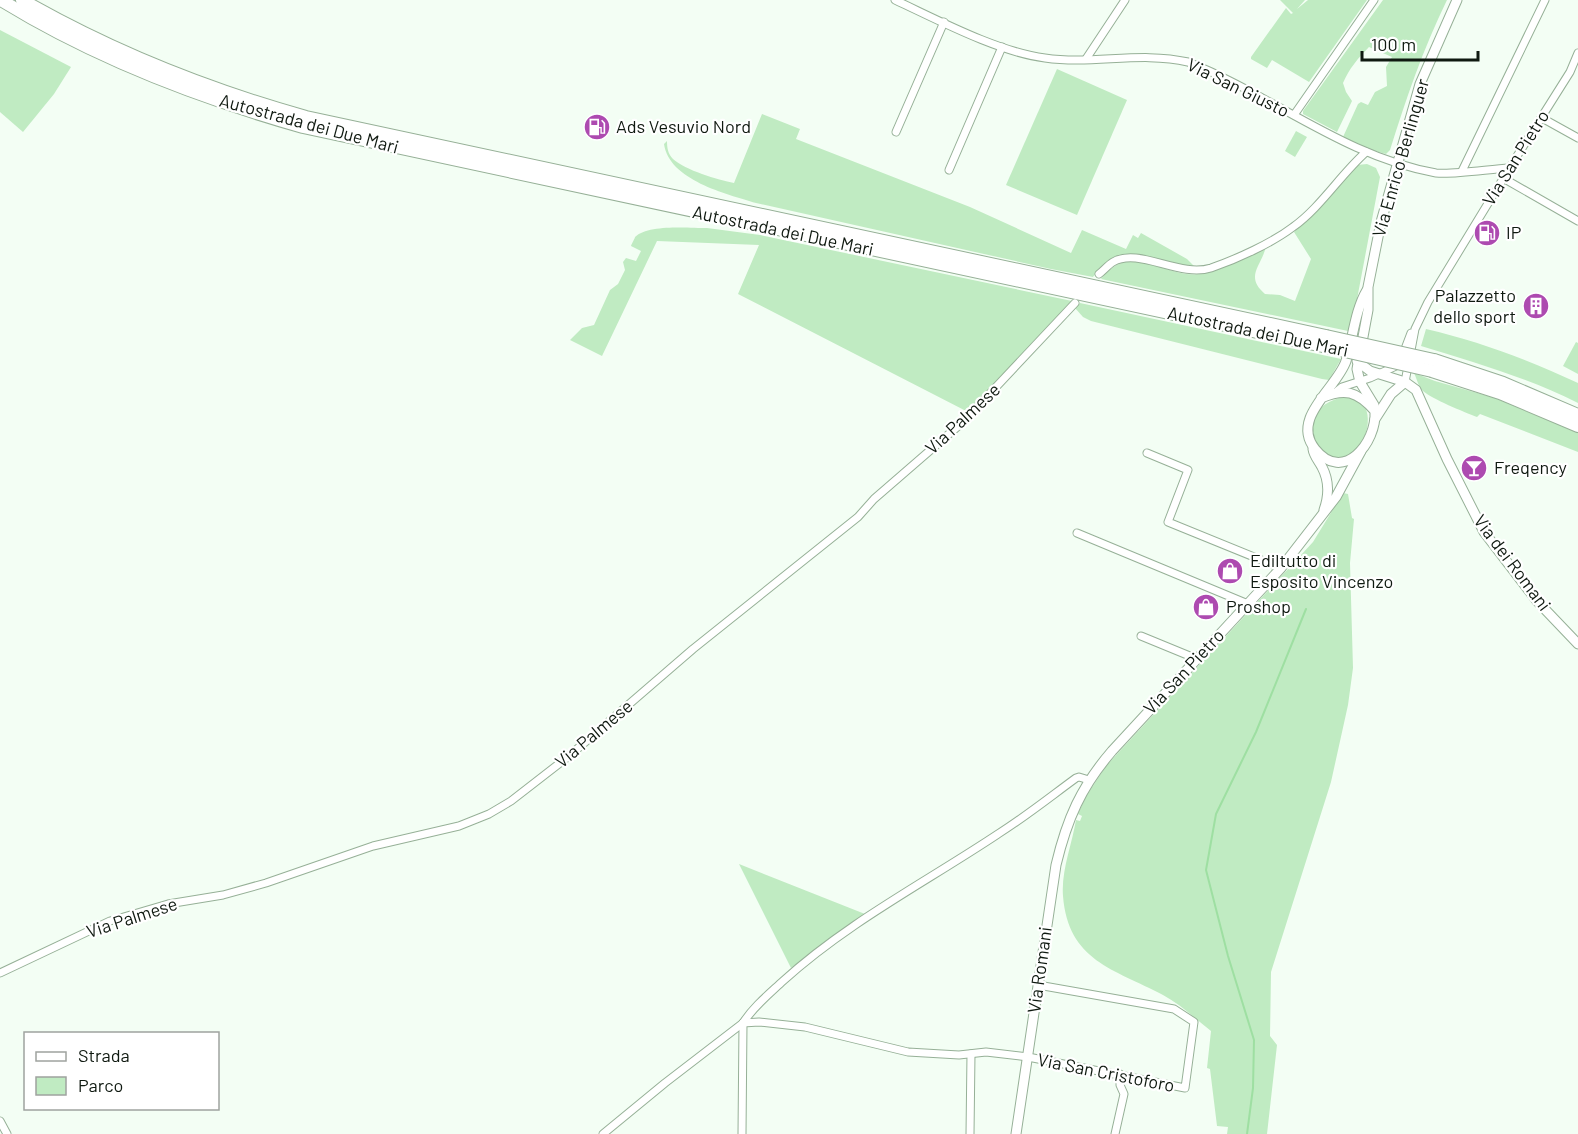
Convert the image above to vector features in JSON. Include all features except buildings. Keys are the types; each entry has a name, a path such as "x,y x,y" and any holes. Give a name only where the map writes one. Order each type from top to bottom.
{"highway":[{"name":"Autostrada dei Due Mari","path":"1,0 78,43 157,78 243,109 303,127 1325,341 1405,353 1464,370 1543,399 1578,415"},
{"name":"Autostrada dei Due Mari","path":"22,0 83,33 161,69 224,92 306,117 1325,341 1461,380 1539,408 1578,426"}],"main road":[{"name":"Via Enrico Berlinguer","path":"1360,382 1358,361 1368,310 1368,287 1381,222 1420,84 1457,0"},
{"name":"Via Enrico Berlinguer","path":"1321,398 1336,381 1346,362 1364,294 1368,287"},
{"path":"1358,361 1363,367 1378,374 1405,382"},
{"path":"1360,382 1374,405 1375,416"},
{"path":"1313,447 1328,460 1338,462 1354,458 1361,451 1375,416 1391,393 1405,382"},
{"name":"Via dei Romani","path":"1405,382 1416,390 1420,397 1447,459 1484,532 1532,595 1578,644"},
{"path":"1324,512 1328,495 1325,474 1314,454 1309,435 1310,415 1321,398 1337,391 1352,393 1360,397 1375,416"},
{"name":"Via San Pietro","path":"1074,809 1097,768 1126,734 1281,568 1336,497 1361,451"},
{"name":"Via Romani","path":"1016,1134 1056,865 1064,832 1074,809"}],"street":[{"name":"Via San Giusto","path":"895,0 1002,47 1045,58 1086,59 1145,56 1188,62 1366,152 1397,162 1435,172 1509,168"},
{"path":"1086,59 1125,0"},
{"path":"1294,115 1374,0"},
{"path":"1462,171 1545,0"},
{"path":"896,132 944,22"},
{"path":"949,170 1002,47"},
{"name":"Via San Pietro","path":"1405,382 1415,329 1428,302 1570,72 1578,53"},
{"path":"1570,72 1578,76"},
{"path":"1542,118 1578,138"},
{"path":"1099,274 1114,261 1130,257 1186,271 1205,269 1268,243 1294,227 1366,152"},
{"path":"1503,178 1578,221"},
{"name":"Via Palmese","path":"0,973 110,921 168,904 223,895 266,883 374,846 459,825 489,814 511,801 569,756 693,649 858,517 874,499 964,420 1075,303"},
{"path":"1337,391 1396,366 1415,329"},
{"path":"1147,453 1188,470 1168,522 1281,568"},
{"path":"1077,533 1248,603"},
{"path":"1141,636 1197,659"},
{"path":"603,1134 743,1023 769,994 828,943 999,834 1076,778 1089,780"},
{"name":"Via San Cristoforo","path":"743,1023 759,1022 804,1027 908,1052 959,1055 987,1052 1028,1057 1185,1088 1194,1022 1174,1009 1038,986"},
{"path":"742,1134 743,1023"},
{"path":"970,1134 971,1054"},
{"path":"1115,1134 1124,1094 1120,1085 1120,1074"},
{"path":"0,1121 7,1134"}],"green space":[{"path":"1280,0 1305,0 1297,9 1308,0 1367,0 1309,82 1272,60 1267,68 1251,59 1286,8 1291,14 1293,13"},
{"path":"1383,0 1447,0 1430,37 1390,150 1386,154 1364,148 1343,137 1358,104 1361,102 1368,105 1375,92 1387,86 1386,67 1392,57 1369,47 1354,64 1343,83 1352,101 1337,132 1303,114"},
{"path":"0,30 71,67 54,94 23,132 0,112"},
{"path":"1057,69 1127,100 1077,215 1006,185"},
{"path":"762,114 800,129 796,139 970,207 1071,253 1082,230 1126,249 1133,235 1138,238 1141,233 1187,259 1196,268 1186,268 1129,254 1108,262 1093,277 1051,269 756,203 701,184 676,167 668,157 664,144 667,141 670,155 678,163 702,174 734,183"},
{"path":"1296,131 1307,137 1295,157 1285,151"},
{"path":"1367,164 1376,168 1380,177 1355,310 1348,331 1101,279 1112,268 1124,262 1148,264 1188,274 1201,274 1226,266 1266,246 1255,276 1259,288 1265,294 1280,295 1295,301 1311,259 1294,232 1353,168"},
{"path":"659,228 707,228 760,235 1072,301 968,412 738,294 759,245 657,241 602,356 570,340 582,328 594,325 610,290 618,284 625,270 623,262 626,258 636,261 641,251 631,246 635,237"},
{"path":"1080,303 1341,359 1329,380 1322,379 1091,321 1083,317 1075,308"},
{"path":"1426,329 1503,352 1578,383 1578,403 1520,378 1421,346"},
{"path":"1576,342 1578,343 1578,374 1563,366"},
{"path":"1414,373 1495,398 1578,433 1578,452 1480,414 1477,417 1441,401 1423,391"},
{"path":"1346,396 1356,399 1364,406 1368,419 1366,434 1359,447 1347,457 1342,459 1323,455 1314,435 1314,418 1325,405"},
{"path":"1343,493 1348,494 1354,519 1350,563 1353,668 1348,705 1331,782 1271,972 1270,1036 1277,1045 1267,1134 1227,1134 1228,1127 1217,1126 1210,1069 1207,1068 1211,1031 1169,999 1111,969 1084,949 1074,935 1067,918 1063,896 1065,867 1076,820 1080,821 1082,816 1078,814 1085,798 1106,766 1313,542"},
{"path":"739,864 865,914 791,968"}],"waterway":[{"path":"1247,1134 1253,1088 1254,1040 1228,956 1206,870 1216,814 1256,732 1306,609"}],"place":[{"name":"Ads Vesuvio Nord","path":"597,127"},
{"name":"IP","path":"1487,233"},
{"name":"Palazzetto dello sport","path":"1536,306"},
{"name":"Freqency","path":"1474,468"},
{"name":"Ediltutto di Esposito Vincenzo","path":"1230,571"},
{"name":"Proshop","path":"1206,607"}]}
